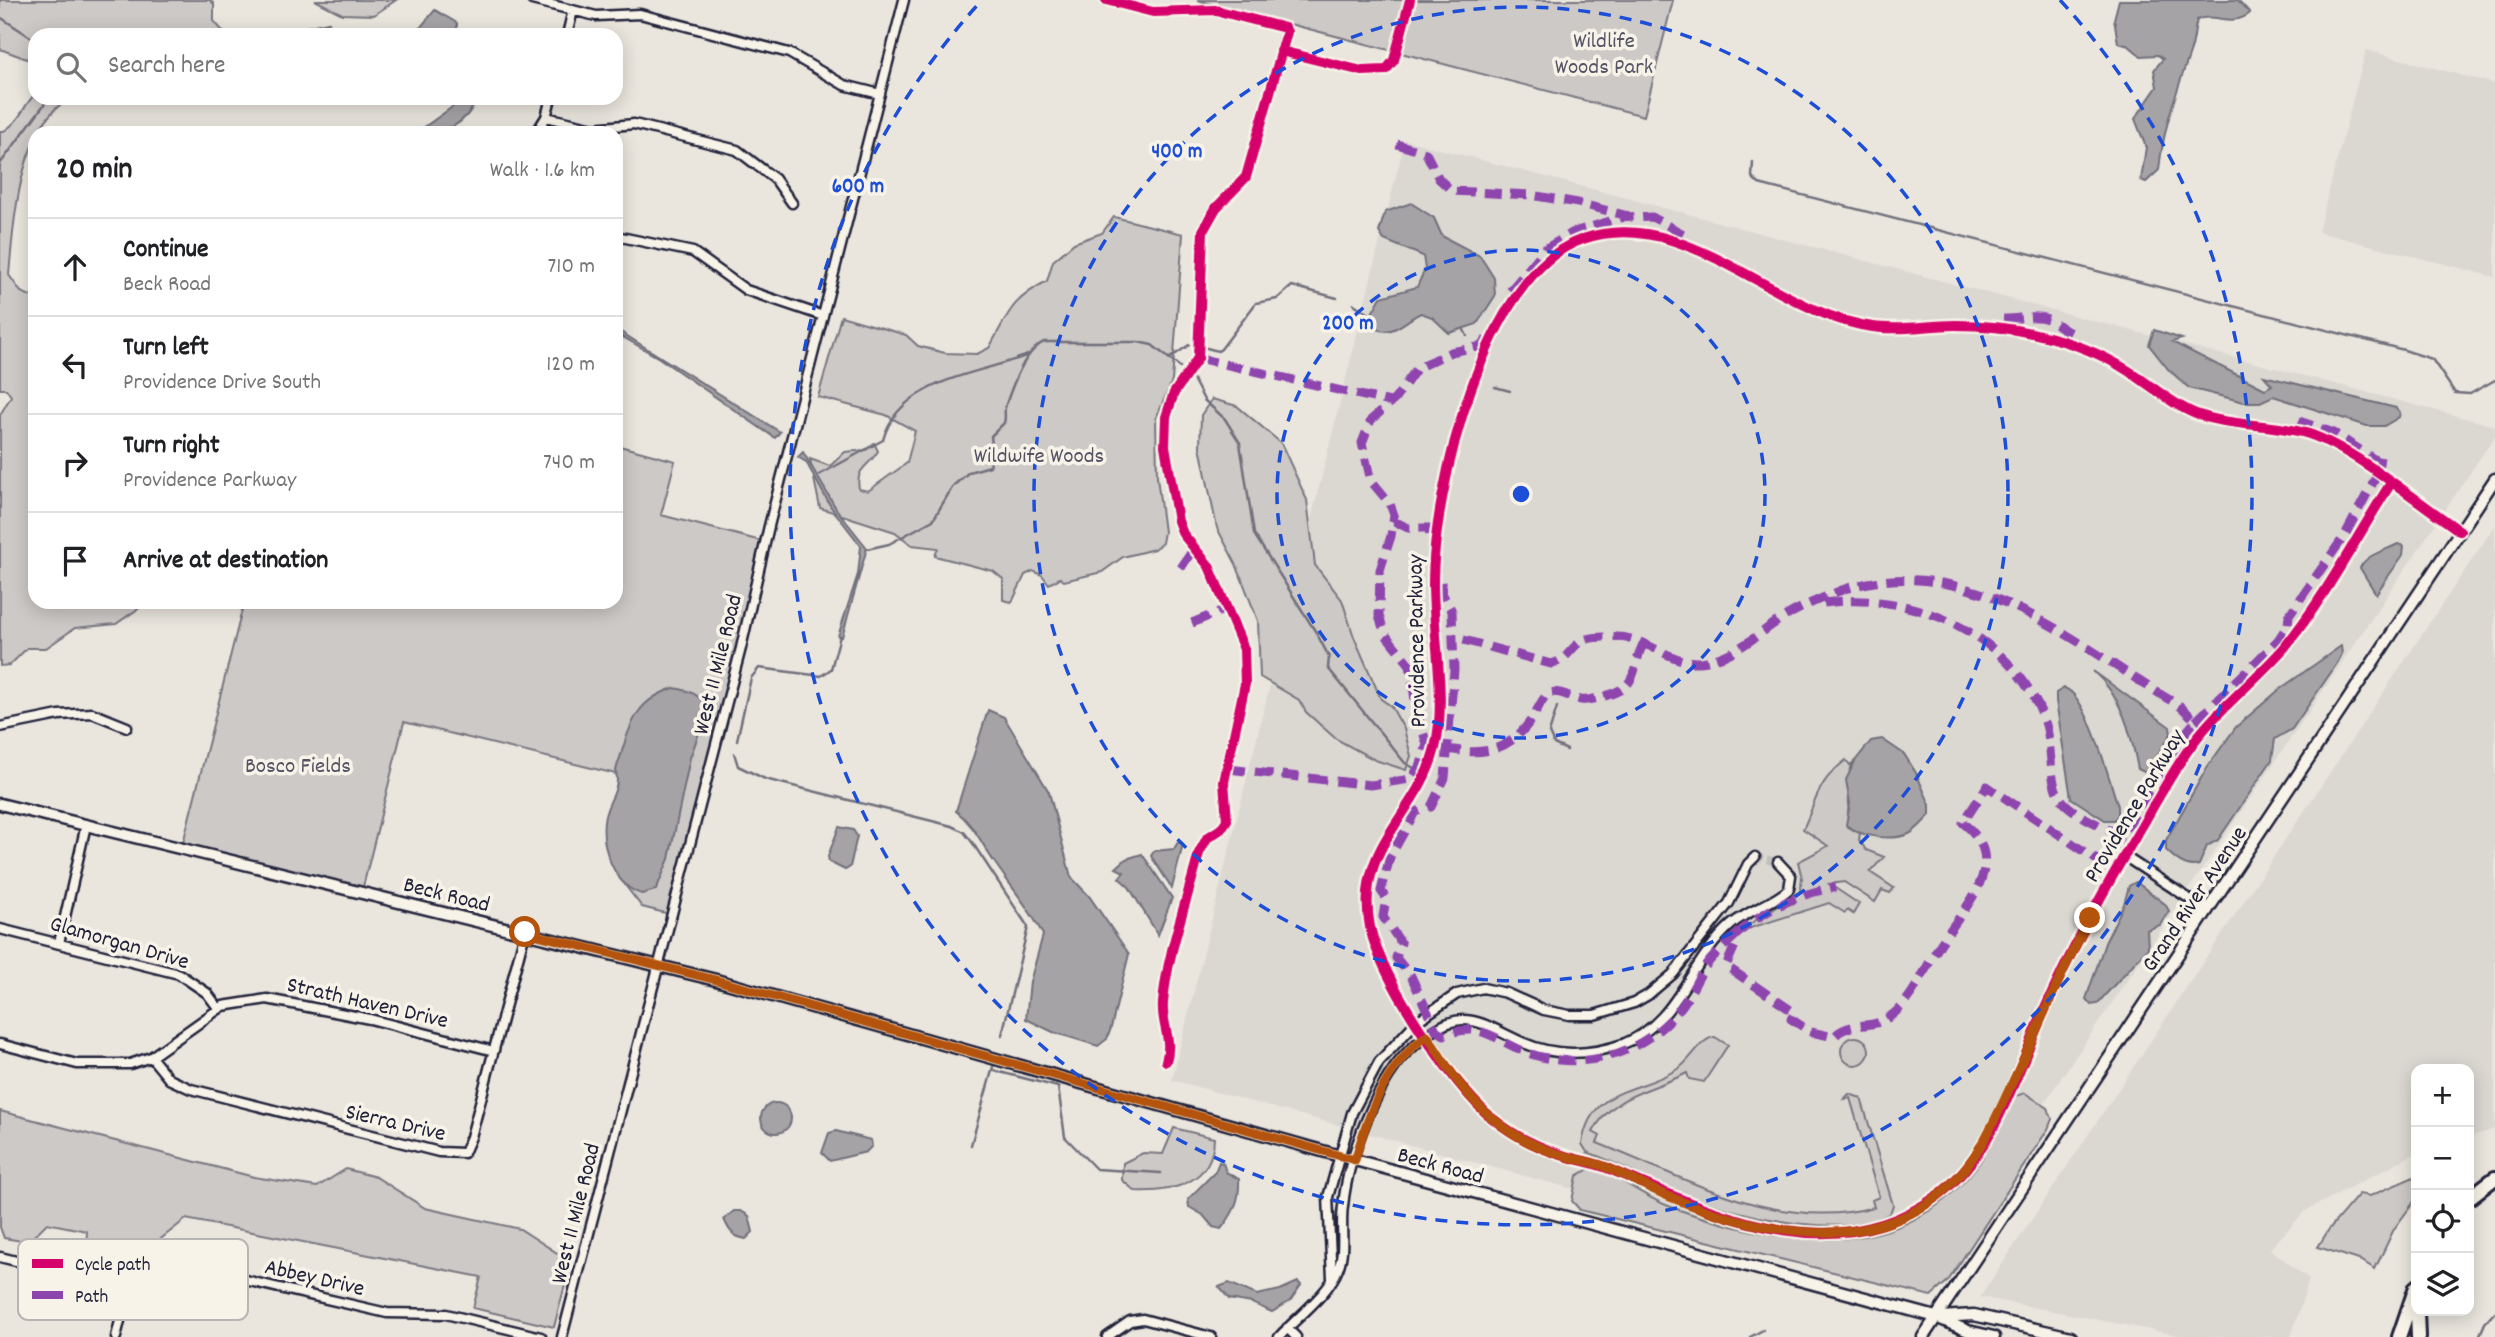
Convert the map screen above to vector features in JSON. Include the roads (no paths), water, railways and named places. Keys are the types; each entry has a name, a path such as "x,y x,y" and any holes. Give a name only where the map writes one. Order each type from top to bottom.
{"highway":[{"path":"2474,1195 2495,1178"},
{"path":"2399,1337 2411,1302"},
{"path":"2417,1316 2418,1337"}],"main road":[{"name":"Grand River Avenue","path":"1923,1337 2495,479"},
{"name":"Beck Road","path":"0,804 659,965 1100,1086 1340,1156 1936,1317 1968,1331 1994,1337"},
{"name":"Beck Road","path":"1936,1317 1974,1315 2071,1337"}],"street":[{"path":"531,0 596,16 640,14 789,53 844,85 880,94"},
{"name":"West 11 Mile Road","path":"562,1337 741,648 904,0"},
{"path":"569,28 573,10"},
{"path":"540,126 549,105"},
{"path":"546,117 585,126"},
{"path":"614,126 634,124 737,150 775,179 792,203"},
{"name":"Providence Parkway","path":"2391,483 2297,631 2190,747 2124,856 2072,950 1981,1147 1937,1196 1905,1216 1865,1230 1811,1234 1768,1226 1688,1204 1599,1164 1536,1145 1502,1126 1476,1104 1451,1073 1382,962 1367,910 1377,854 1419,788 1438,735 1433,578 1439,510 1455,437 1495,337 1523,284 1560,249 1577,240 1610,233 1654,235 1690,248 1846,322 1882,328 1951,325 1997,327 2058,340 2125,369 2161,394 2200,415 2309,434 2339,448 2391,483 2460,531"},
{"path":"623,237 693,252 746,289 823,316"},
{"path":"0,727 59,715 92,713 127,727"},
{"path":"59,943 86,825"},
{"path":"2124,856 2208,911"},
{"path":"1331,1280 1333,1254 1327,1206 1352,1113 1367,1081 1392,1046 1417,1021 1457,994 1483,988 1506,993 1544,1010 1569,1015 1607,1012 1634,1003 1673,974 1729,903 1748,864 1755,857"},
{"path":"1279,1337 1331,1280 1341,1260 1342,1209 1366,1124 1381,1088 1404,1057 1427,1035 1446,1024 1466,1020 1489,1023 1525,1044 1555,1052 1596,1051 1634,1039 1647,1032 1671,1009 1703,956 1731,925 1789,889 1791,876 1778,862"},
{"name":"Glamorgan Drive","path":"0,929 179,974 207,993 219,1009"},
{"name":"Sierra Drive","path":"151,1056 169,1079 191,1089 454,1153 464,1153 471,1137 525,932"},
{"name":"Strath Haven Drive","path":"0,1044 86,1065 130,1064 151,1056 219,1009 267,999 296,1002 494,1051"},
{"path":"1327,1206 1342,1209"},
{"path":"1329,1234 1342,1236"},
{"name":"Abbey Drive","path":"0,1257 18,1262"},
{"name":"Abbey Drive","path":"248,1281 387,1313 446,1314 541,1337"},
{"path":"1107,1337 1138,1319 1211,1337"},
{"path":"116,1337 120,1320"},
{"path":"1287,1328 1296,1337"}],"waterway":[{"path":"0,17 28,35"},
{"path":"303,28 329,22"},
{"path":"28,126 44,105"},
{"path":"0,164 28,126"},
{"path":"1753,162 1752,177 1759,184 2432,359 2455,393 2470,394 2495,380"},
{"path":"1203,347 1218,351 1221,349 1256,303 1277,299 1292,286 1337,298"},
{"path":"1354,304 1371,315"},
{"path":"1464,330 1467,336"},
{"path":"867,549 889,544 933,520 953,486 969,472 990,466 993,454 991,436 1004,423 1005,407 1015,380 1030,353 1044,342 1138,342 1152,345 1180,367"},
{"path":"1170,358 1189,345"},
{"path":"819,475 883,440 892,420 906,404 924,391 966,374 1028,355"},
{"path":"1192,377 1204,400 1225,419 1240,443 1254,534 1317,634 1329,657 1328,668 1405,763 1414,768"},
{"path":"1495,387 1510,391"},
{"path":"737,740 751,678 759,668 821,676 831,669 840,636"},
{"path":"1557,707 1549,733 1554,744 1567,750"},
{"path":"734,753 738,766 765,779 952,826 964,832 1028,927 1002,1035"},
{"path":"971,1145 993,1067"},
{"path":"992,1070 1058,1087 1065,1137 1096,1169 1161,1173"},
{"path":"2479,1337 2485,1323 2495,1312"},
{"path":"1750,1337 1763,1330"}],"tunnel":[{"path":"1755,857 1778,862"}],"park label":[{"name":"Wildlife Woods Park","path":"1604,52"},
{"name":"Wildwife Woods","path":"1039,454"},
{"name":"Bosco Fields","path":"298,764"}]}
